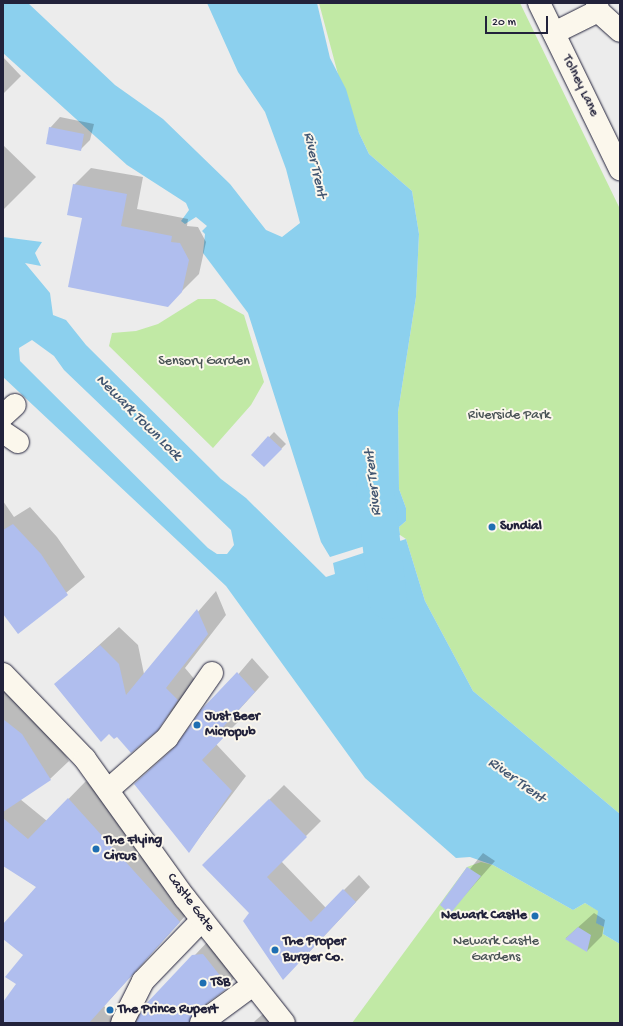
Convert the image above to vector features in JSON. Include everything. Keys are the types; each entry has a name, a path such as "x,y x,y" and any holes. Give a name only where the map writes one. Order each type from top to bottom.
{"main road":[{"name":"Tolney Lane","path":"539,3 620,169"},
{"path":"554,33 598,7 620,31"},
{"path":"108,790 166,738 212,673"},
{"name":"Castle Gate","path":"3,674 85,759 202,920 284,1023"},
{"path":"122,1023 143,982 202,920"},
{"path":"201,1023 253,985"}],"green space":[{"name":"Riverside Park","path":"319,3 520,3 620,209 620,814 473,691 425,601 406,539 400,535 399,527 406,521 406,508 399,489 398,412 416,297 419,234 412,191 369,154 359,133 339,78"},
{"name":"Sensory Garden","path":"198,299 215,299 244,315 264,382 251,405 213,448 109,346 112,333 136,331 158,324"},
{"name":"Newark Castle Gardens","path":"481,862 493,865 573,910 585,903 599,911 597,923 604,927 603,934 620,944 620,1023 352,1023 467,867"}],"water":[{"path":"3,3 28,3 115,85 163,119 230,184 266,230 282,237 300,223 286,169 265,112 238,72 207,3 317,3 330,58 346,89 359,133 369,154 412,191 419,234 416,297 398,412 399,489 406,508 406,521 399,527 400,535 330,557 321,542 248,313 203,253 205,234 202,231 207,226 196,217 185,224 181,221 189,210 186,203 127,165 3,53"},
{"name":"Newark Town Lock","path":"3,237 42,242 35,253 41,266 25,263 50,293 53,315 66,320 86,345 221,479 246,498 326,577 335,574 333,563 406,539 425,601 473,691 620,814 620,944 603,934 604,927 596,923 598,911 585,903 573,910 493,865 470,857 456,858 365,778 226,586 3,377","holes":["32,340 54,356 64,370 231,530 234,545 227,554 217,554 208,548 20,361 19,348"]}],"building":[{"path":"49,127 84,134 81,151 46,144"},
{"path":"73,184 127,194 121,226 172,236 171,242 180,243 189,260 182,292 168,307 68,287 82,218 67,215"},
{"path":"268,436 282,449 264,467 251,455"},
{"path":"13,524 41,554 68,595 18,634 3,614 3,530"},
{"path":"197,609 208,634 166,688 178,700 158,730 131,753 117,737 114,739 109,734 101,742 54,684 100,645 119,664 126,695"},
{"path":"237,672 255,692 223,727 228,733 202,760 232,791 189,853 134,784 175,747 201,710"},
{"path":"3,719 22,734 51,780 3,812"},
{"path":"68,798 180,922 89,1023 3,1023 3,1002 16,984 5,977 23,955 3,939 3,924 36,887 3,866 3,818 28,839"},
{"path":"269,799 307,837 267,877 311,922 343,889 356,902 283,980 243,921 249,913 202,865"},
{"path":"467,867 481,876 450,914 440,905"},
{"path":"578,927 591,935 587,952 565,939"},
{"path":"203,954 229,987 194,1013 189,1023 136,1023 144,1006 192,955"}],"waterway":[{"name":"River Trent","path":"375,489 388,600"}],"place":[{"name":"Sundial","path":"492,527"},
{"name":"Just Beer Micropub","path":"197,725"},
{"name":"The Flying Circus","path":"96,849"},
{"name":"Newark Castle","path":"535,916"},
{"name":"The Proper Burger Co.","path":"275,950"},
{"name":"TSB","path":"203,983"},
{"name":"The Prince Rupert","path":"110,1010"}]}
